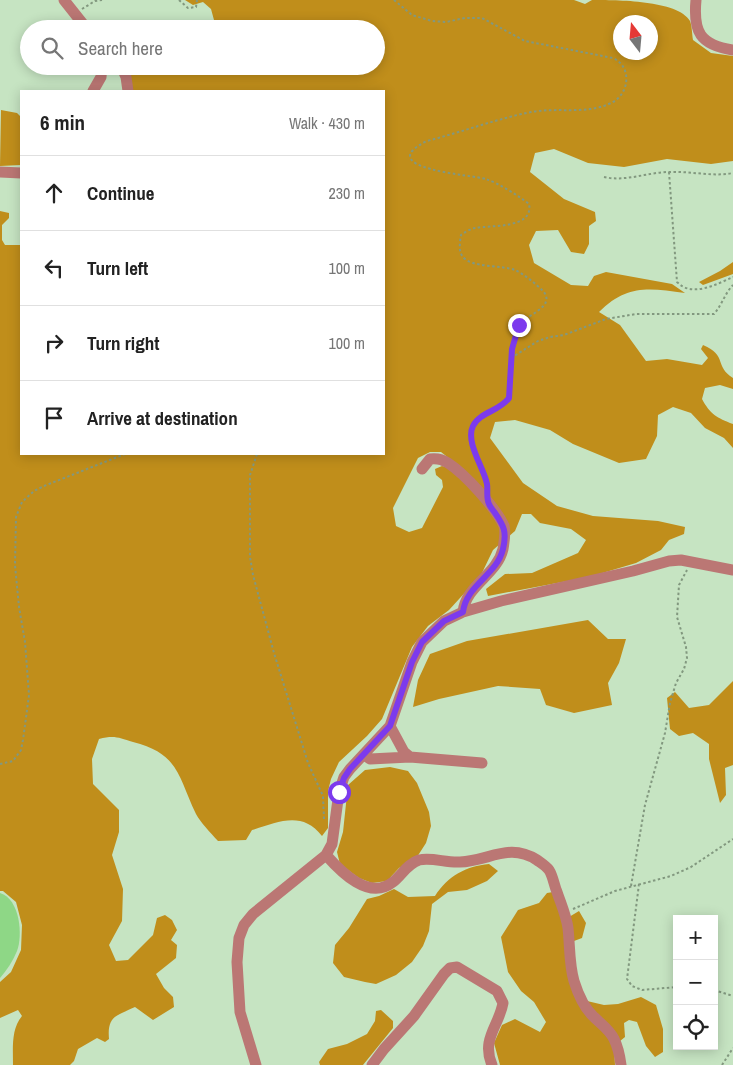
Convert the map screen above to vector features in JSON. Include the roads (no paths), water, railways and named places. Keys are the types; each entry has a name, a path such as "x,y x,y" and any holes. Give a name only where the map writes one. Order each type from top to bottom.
{"street":[{"path":"64,0 80,20"},
{"path":"696,0 696,27 700,36 712,44 733,50"},
{"path":"94,90 101,75"},
{"path":"125,75 128,90"},
{"path":"0,172 20,173"},
{"path":"422,469 430,459 437,458 447,462 467,479 504,527 505,536 502,551 495,566 473,589 464,604 463,612"},
{"path":"256,1065 240,1012 237,962 239,938 244,925 253,914 326,855 332,844 339,792 344,778 390,726 412,662 422,642 444,621 463,612 501,601 669,561 691,561 733,570"},
{"path":"390,726 404,752 410,757"},
{"path":"364,755 370,759 410,757 482,763"},
{"path":"326,855 336,866 361,885 374,889 392,882 408,866 416,861 425,859 463,862 500,853 521,853 530,856 542,864 549,870 568,926 571,968 576,987 592,1016 609,1031 615,1040 621,1065"},
{"path":"372,1065 414,1016 444,974 450,968 458,967 497,991 503,1003 489,1038 488,1049 492,1065"}]}
